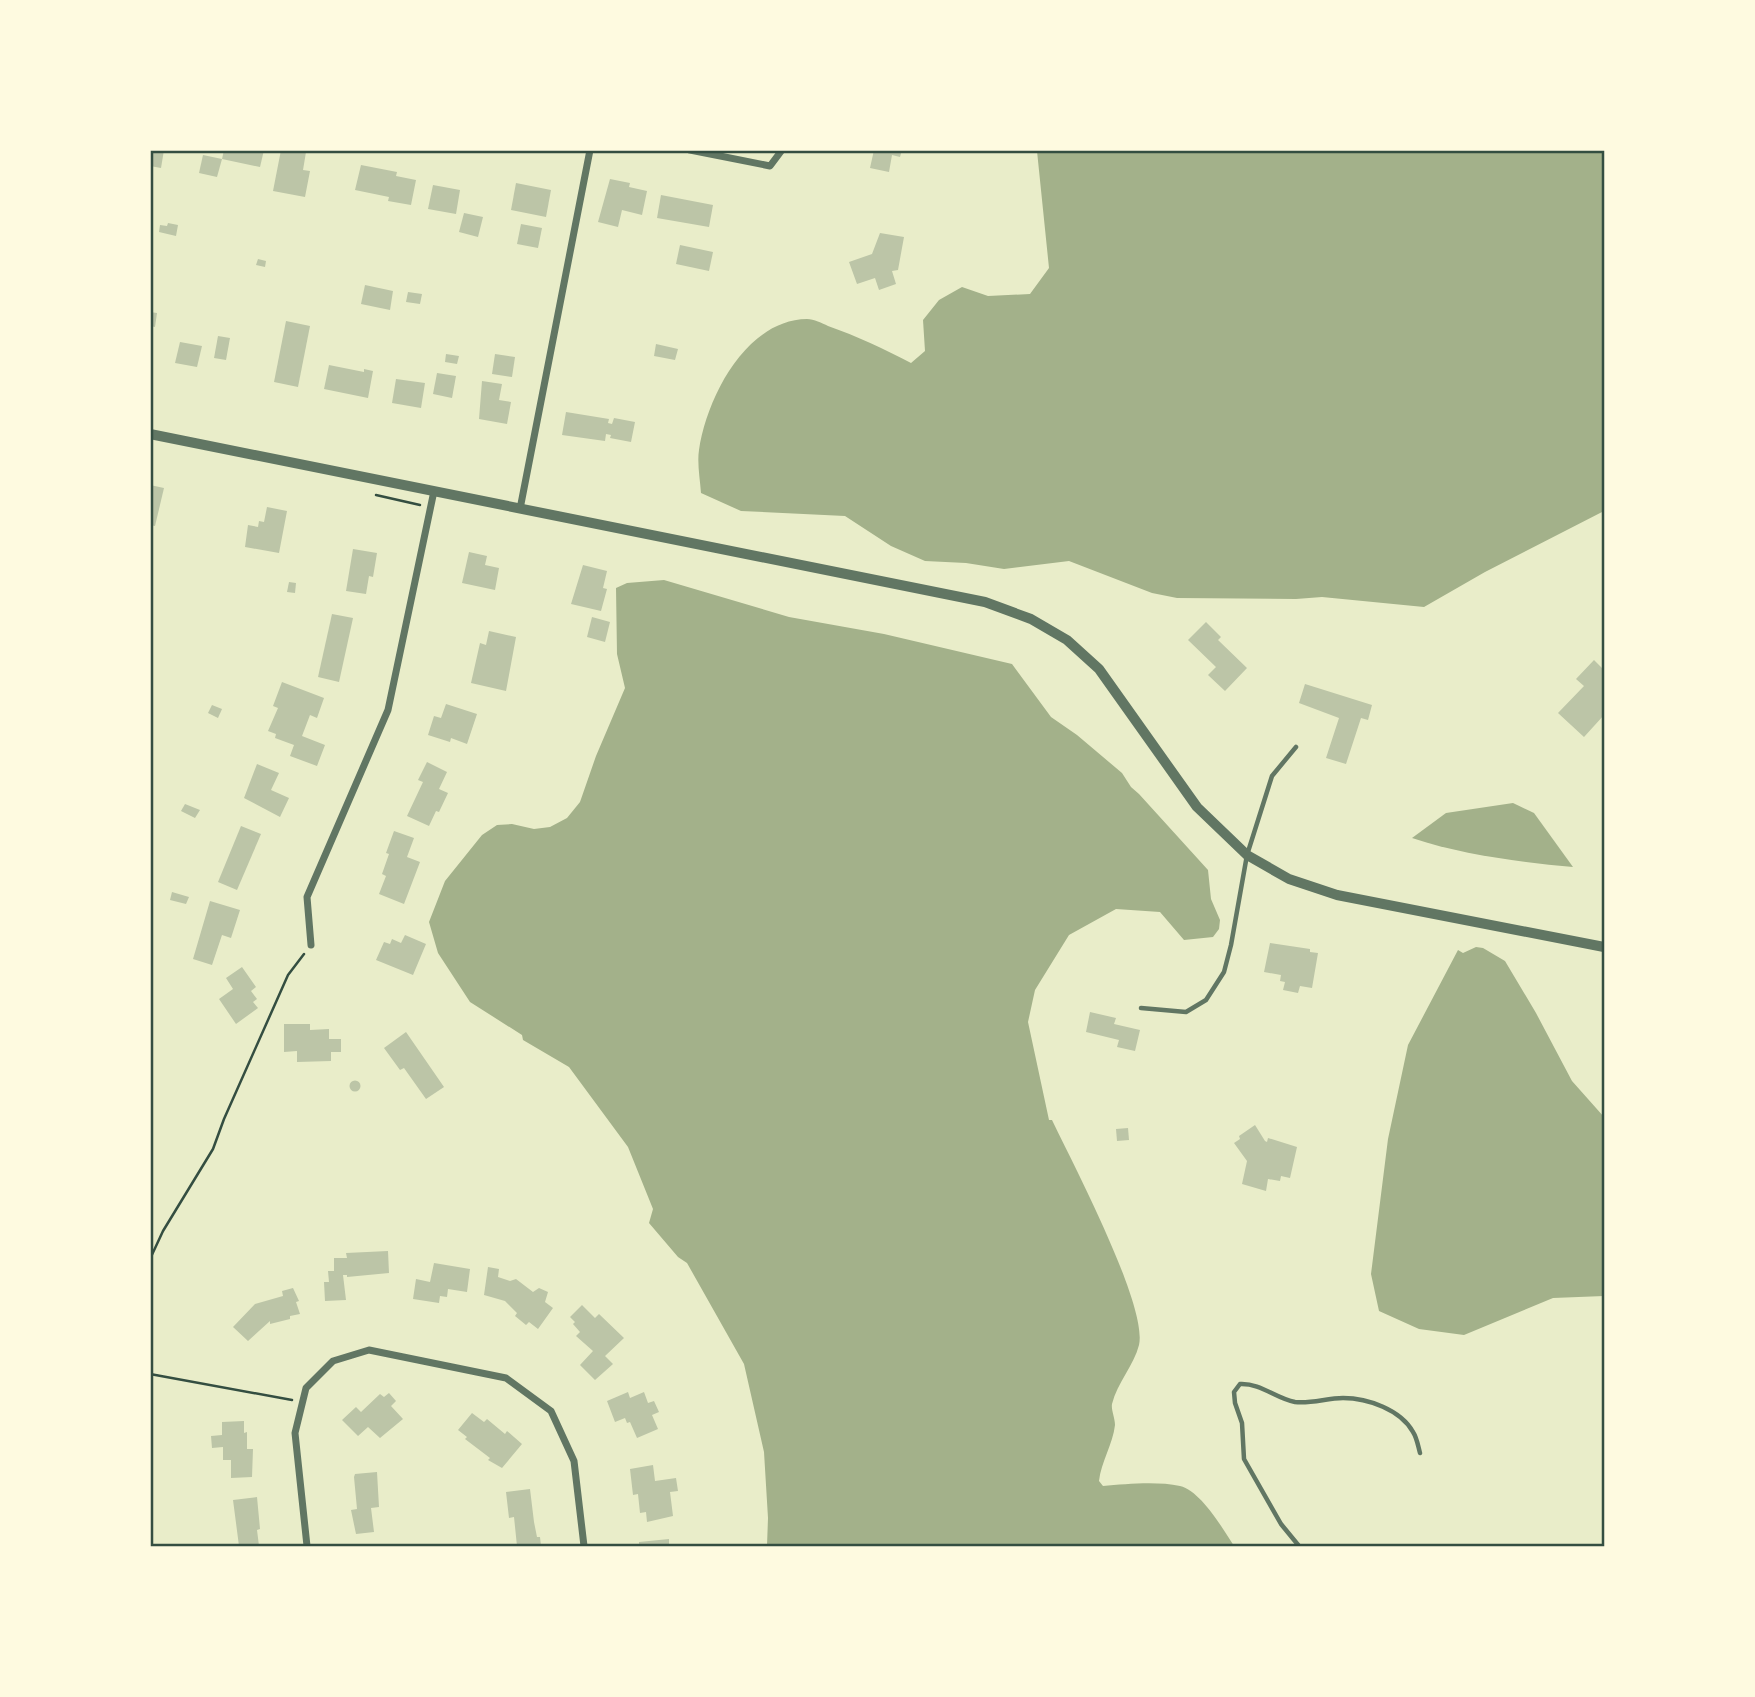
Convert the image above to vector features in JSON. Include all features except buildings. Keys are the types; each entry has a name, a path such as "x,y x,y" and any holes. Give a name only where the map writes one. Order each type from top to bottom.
{"street":[{"path":"520,509 590,150"},
{"path":"690,150 770,166 782,150"},
{"path":"150,434 985,602 1031,618 1068,640 1099,669 1197,807 1247,855 1289,879 1337,895 1605,947"},
{"path":"311,945 307,897 388,710 434,491"},
{"path":"307,1546 295,1433 306,1388 333,1361 369,1350 506,1378 551,1411 574,1461 584,1546"}],"lane":[{"path":"1141,1008 1186,1012 1206,1000 1224,972 1247,855 1272,776 1296,747"},
{"path":"1299,1546 1281,1524 1244,1459 1242,1423 1234,1392 1240,1384 1254,1383 1273,1394 1296,1402 1345,1398 1363,1400 1404,1420 1414,1433 1420,1452"}],"path":[{"path":"366,493 430,507"},
{"path":"150,1259 163,1231 213,1149 288,975 311,945"},
{"path":"150,1374 255,1391 303,1402"}],"shaded area":[{"path":"1037,151 1604,151 1604,511 1485,572 1424,607 1322,597 1177,598 1152,593 1069,561 1004,569 966,563 925,561 891,546 845,516 741,511 701,493 699,450 711,407 733,365 748,347 766,332 785,323 812,320 860,338 911,363 925,351 923,320 939,300 962,287 988,296 1030,294 1049,268"},
{"path":"664,580 789,617 884,634 1012,664 1051,717 1122,773 1131,787 1208,870 1211,899 1220,920 1219,929 1213,937 1184,940 1160,912 1116,909 1069,935 1035,990 1028,1022 1049,1120 1052,1120 1091,1199 1121,1268 1139,1326 1137,1352 1112,1404 1114,1432 1099,1481 1103,1486 1142,1483 1188,1489 1211,1512 1234,1546 767,1546 764,1452 744,1364 687,1263 678,1257 649,1223 653,1209 628,1147 569,1067 523,1040 522,1035 470,1002 438,953 429,922 445,881 482,835 497,825 512,824 534,829 550,827 567,818 580,802 625,688 617,654 616,588 627,583"},
{"path":"1513,803 1534,813 1573,867 1492,857 1412,838 1446,813"},
{"path":"1476,947 1483,948 1505,961 1572,1081 1604,1117 1604,1296 1553,1298 1464,1335 1419,1329 1379,1311 1371,1274 1388,1139 1408,1045 1458,950 1463,953"}]}
